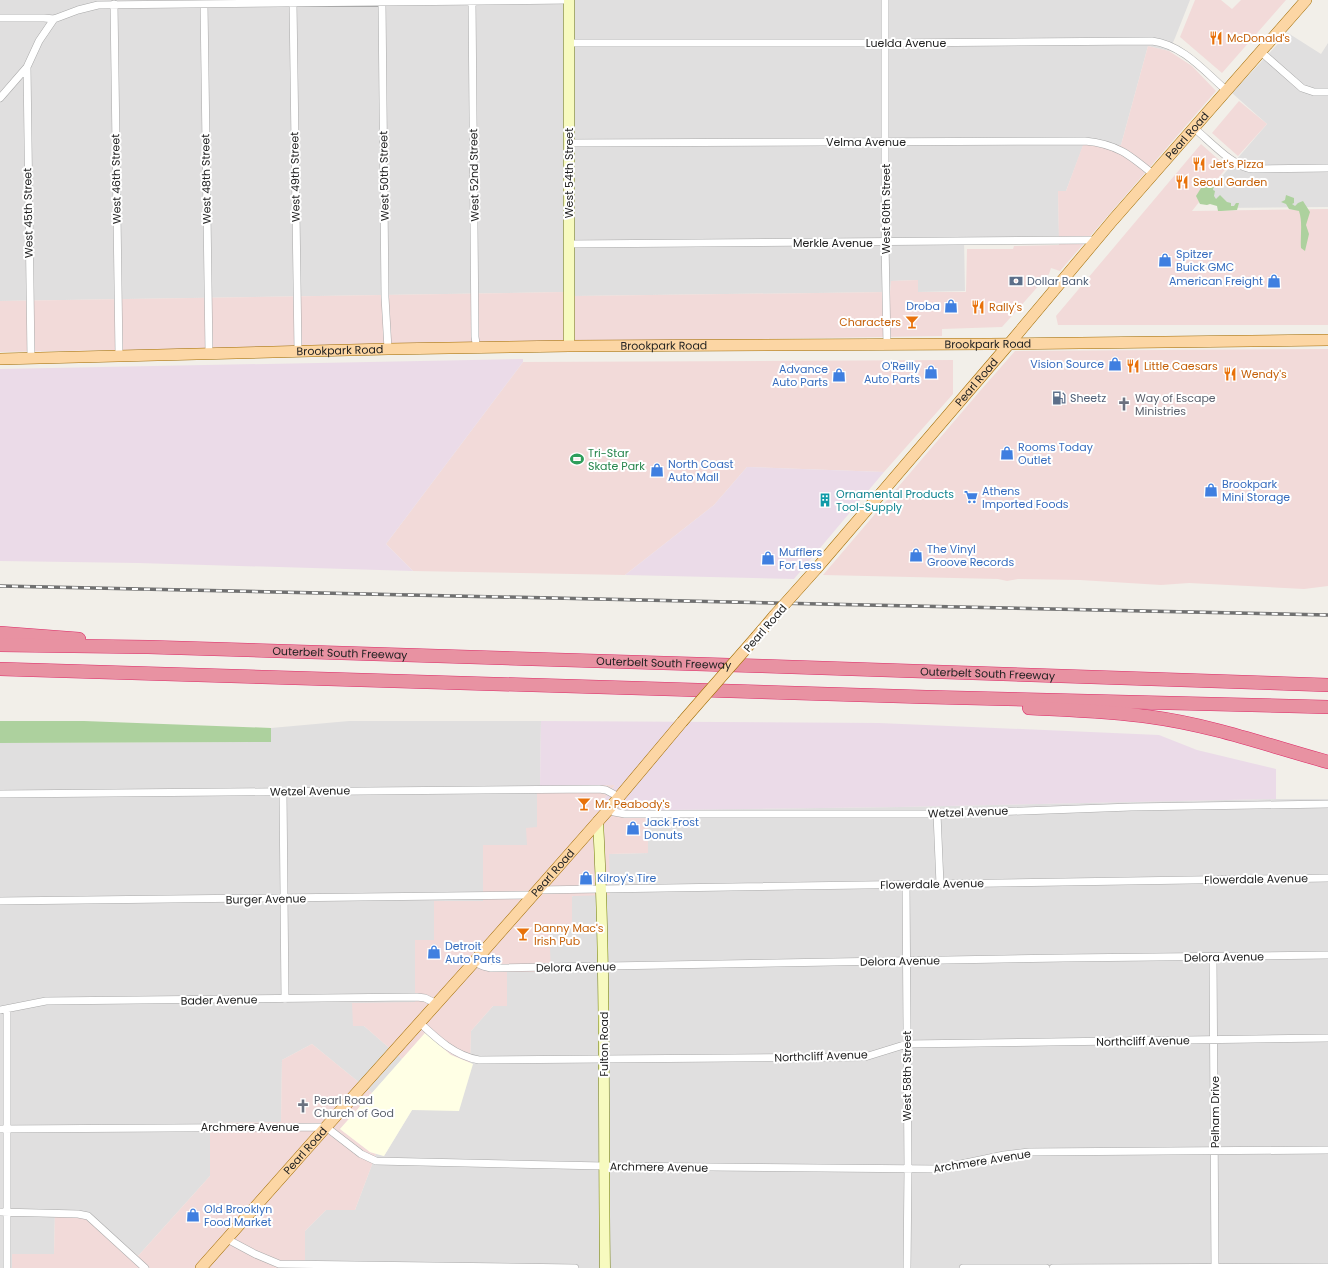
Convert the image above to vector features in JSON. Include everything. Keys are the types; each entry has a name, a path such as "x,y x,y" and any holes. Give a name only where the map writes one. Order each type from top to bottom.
{"highway":[{"path":"0,633 58,636 148,648"},
{"name":"Outerbelt South Freeway","path":"0,645 148,648 1328,685"},
{"path":"0,670 1328,707"},
{"path":"926,697 1019,707 1106,712 1152,717 1218,731 1328,762"}],"main road":[{"name":"West 54th Street","path":"569,0 569,346"},
{"name":"Pearl Road","path":"201,1268 609,809 682,722 817,568 1097,240 1195,129 1226,90 1306,0"},
{"name":"Brookpark Road","path":"0,358 569,346 887,345 1328,340"},
{"name":"Fulton Road","path":"598,821 602,889 605,1268"}],"street":[{"path":"0,18 54,19 78,10 98,5 114,4 382,3 413,1 472,2 569,0"},
{"name":"West 60th Street","path":"885,0 885,242 887,345"},
{"name":"West 52nd Street","path":"472,2 475,337 477,348"},
{"name":"West 49th Street","path":"293,3 298,351"},
{"name":"West 50th Street","path":"382,3 385,297 388,349"},
{"name":"West 46th Street","path":"114,4 119,355"},
{"name":"West 48th Street","path":"204,4 209,353"},
{"path":"0,98 27,67 39,40 54,19"},
{"name":"Luelda Avenue","path":"569,43 1156,42 1180,50 1226,90"},
{"path":"1260,52 1302,88 1310,92 1328,92"},
{"name":"West 45th Street","path":"27,67 31,358"},
{"path":"1195,129 1236,164 1244,168 1328,168"},
{"name":"Velma Avenue","path":"569,142 1098,142 1121,150 1154,175"},
{"name":"Merkle Avenue","path":"569,244 1097,240"},
{"name":"Wetzel Avenue","path":"0,794 600,788 619,797"},
{"path":"283,792 285,999"},
{"name":"Wetzel Avenue","path":"609,809 614,812 625,814 937,814 1131,807 1328,804"},
{"path":"937,814 940,884"},
{"name":"Flowerdale Avenue","path":"534,892 602,889 1328,878"},
{"name":"West 58th Street","path":"906,884 908,1170 907,1268"},
{"name":"Burger Avenue","path":"0,901 284,898 534,892"},
{"name":"Delora Avenue","path":"474,962 491,968 1328,955"},
{"name":"Pelham Drive","path":"1213,957 1215,1268"},
{"name":"Bader Avenue","path":"4,1009 46,1001 417,997 425,998 437,1004"},
{"path":"4,1009 8,1117 3,1129 3,1212 6,1268"},
{"name":"Northcliff Avenue","path":"420,1023 448,1048 473,1059 479,1060 865,1057 907,1044 1328,1038"},
{"name":"Archmere Avenue","path":"3,1129 326,1126 361,1154 376,1161 604,1166 908,1170 938,1169 1004,1155 1029,1152 1328,1150"},
{"path":"3,1212 78,1214 88,1216 145,1268"},
{"path":"227,1239 279,1264 575,1268"},
{"path":"1053,1268 1328,1267"},
{"path":"962,1268 1046,1268"}],"shaded area":[{"path":"0,0 1190,0 1169,51 1148,46 1121,145 1083,146 1066,191 1058,191 1059,236 964,239 965,291 918,292 917,280 891,281 890,292 575,296 565,292 0,301"},
{"path":"1195,0 1221,0 1232,9 1241,0 1286,0 1222,73 1180,37"},
{"path":"1288,33 1321,54 1328,43 1328,207 1222,208 1205,196 1267,124 1232,93"},
{"path":"1148,46 1169,51 1192,66 1216,91 1060,271 1051,268 1049,274 1002,327 942,329 942,336 0,352 0,301 565,292 575,296 890,292 891,281 918,280 918,292 966,292 967,249 1013,249 1014,246 1059,245 1058,191 1066,191 1083,145 1121,145"},
{"path":"1239,101 1267,124 1238,156 1212,133"},
{"path":"1201,144 1227,167 1192,211 1328,209 1328,325 1058,325 1056,316"},
{"path":"1328,349 1328,586 1304,589 1189,583 1161,585 1080,580 1018,579 1007,581 998,579 823,575 1015,351"},
{"path":"523,359 523,362 386,544 413,571 138,563 0,561 0,369"},
{"path":"953,360 953,394 884,472 747,467 714,505 625,575 413,571 386,544 523,362"},
{"path":"747,467 884,472 794,579 625,575 714,505"},
{"path":"349,721 541,721 540,786 537,786 537,828 527,845 483,901 434,940 415,941 415,1003 364,1026 402,1059 372,1093 312,1044 282,1060 281,1122 210,1123 210,1176 138,1256 85,1212 55,1211 54,1254 12,1254 12,1268 0,1268 0,743 271,742 271,728"},
{"path":"541,721 879,723 1159,735 1197,750 1276,769 1276,799 900,807 595,811 615,785 540,786"},
{"path":"615,785 595,811 648,810 648,853 609,854 610,895 572,896 572,924 549,924 551,972 507,972 507,1006 493,1006 471,1031 470,1063 451,1055 425,1033 402,1059 364,1026 353,1026 352,1003 415,1002 415,940 434,940 434,901 483,901 483,845 527,845 526,828 537,827 537,786"},
{"path":"1328,799 1328,1268 305,1268 305,1231 326,1210 355,1210 376,1154 384,1156 412,1110 473,1064 470,1063 471,1031 493,1006 507,972 609,854 648,853 648,810 900,807"},
{"path":"425,1033 451,1055 473,1064 459,1111 412,1110 384,1156 370,1152 340,1129"},
{"path":"312,1044 372,1093 340,1129 370,1152 376,1154 355,1210 326,1210 305,1231 305,1268 12,1268 12,1254 54,1254 55,1211 85,1212 138,1256 210,1176 210,1123 281,1122 282,1060"}],"green space":[{"path":"1214,186 1213,190 1215,191 1214,196 1216,199 1220,195 1227,202 1231,203 1231,206 1239,203 1237,210 1218,211 1217,206 1200,204 1196,196 1201,188"},
{"path":"1286,195 1294,198 1294,203 1292,204 1295,206 1303,201 1310,212 1306,225 1309,234 1305,251 1301,248 1301,225 1299,211 1289,209 1286,204 1281,202 1285,200"},
{"path":"0,721 84,721 271,728 271,742 0,743"}],"railway":[{"path":"0,586 1328,615"}],"place":[{"name":"McDonald's","path":"1216,38"},
{"name":"Jet's Pizza","path":"1199,164"},
{"name":"Seoul Garden","path":"1182,182"},
{"name":"Spitzer Buick GMC","path":"1165,260"},
{"name":"Dollar Bank","path":"1016,281"},
{"name":"American Freight","path":"1274,281"},
{"name":"Droba","path":"951,306"},
{"name":"Rally's","path":"978,307"},
{"name":"Characters","path":"912,322"},
{"name":"Vision Source","path":"1115,364"},
{"name":"Little Caesars","path":"1133,366"},
{"name":"O'Reilly Auto Parts","path":"931,372"},
{"name":"Wendy's","path":"1230,374"},
{"name":"Advance Auto Parts","path":"839,375"},
{"name":"Sheetz","path":"1059,398"},
{"name":"Way of Escape Ministries","path":"1124,404"},
{"name":"Rooms Today Outlet","path":"1007,453"},
{"name":"Tri-Star Skate Park","path":"577,459"},
{"name":"North Coast Auto Mall","path":"657,470"},
{"name":"Brookpark Mini Storage","path":"1211,490"},
{"name":"Athens Imported Foods","path":"971,497"},
{"name":"Ornamental Products Tool-Supply","path":"825,500"},
{"name":"The Vinyl Groove Records","path":"916,555"},
{"name":"Mufflers For Less","path":"768,558"},
{"name":"Mr. Peabody's","path":"584,804"},
{"name":"Jack Frost Donuts","path":"633,828"},
{"name":"Kilroy's Tire","path":"586,878"},
{"name":"Danny Mac's Irish Pub","path":"523,934"},
{"name":"Detroit Auto Parts","path":"434,952"},
{"name":"Pearl Road Church of God","path":"303,1106"},
{"name":"Old Brooklyn Food Market","path":"193,1215"}]}
